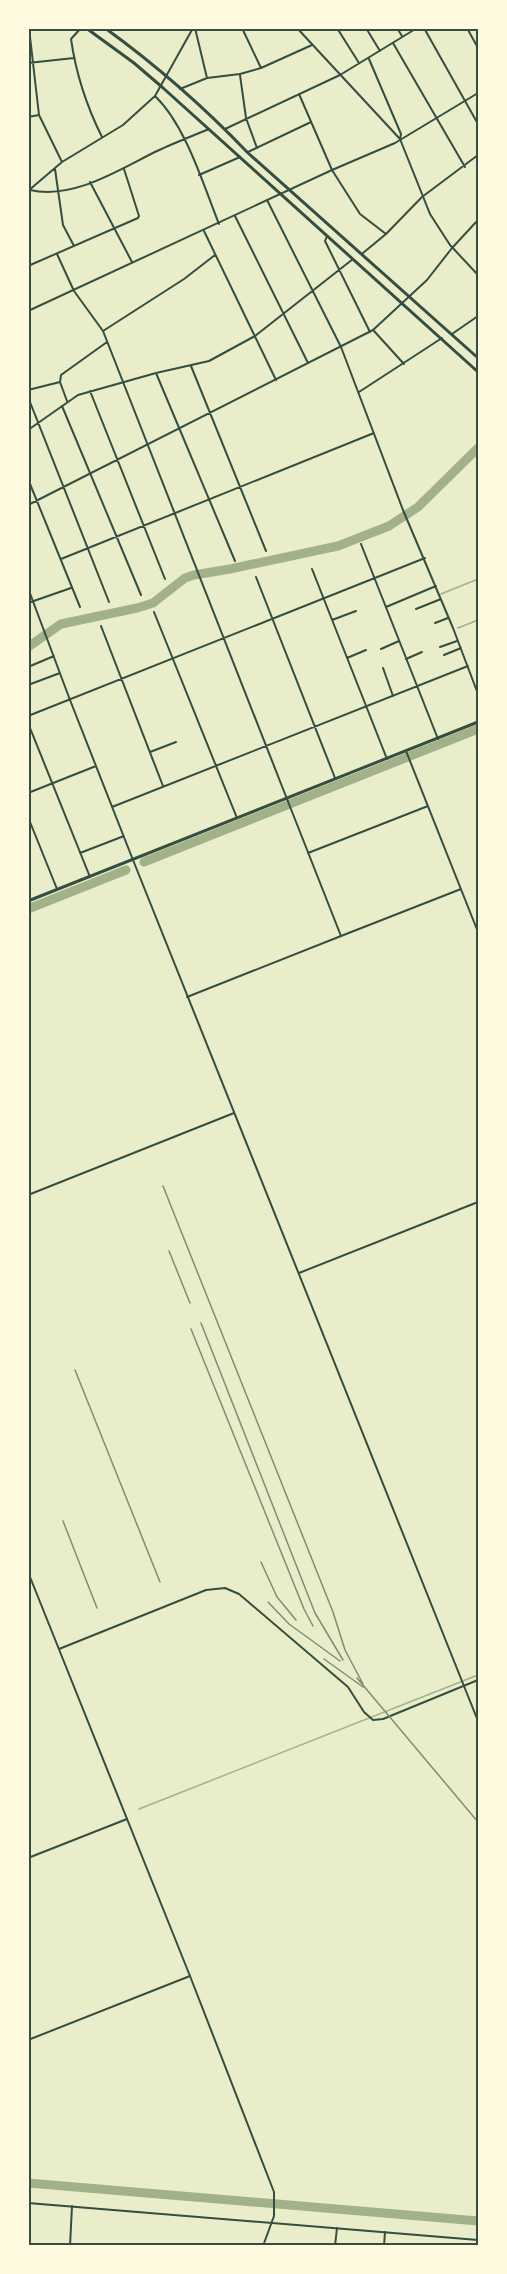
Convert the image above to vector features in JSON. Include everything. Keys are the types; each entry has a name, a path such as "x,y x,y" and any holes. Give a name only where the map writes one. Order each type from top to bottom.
{"main road":[{"path":"86,28 162,87 478,372"},
{"path":"105,28 180,89 248,153 478,358"},
{"path":"28,901 237,818 288,801 478,722"}],"street":[{"path":"29,28 30,63 39,115 62,162"},
{"path":"81,28 72,37 74,58 81,87 102,137"},
{"path":"29,190 62,162 123,124 155,96 194,28"},
{"path":"194,28 207,78"},
{"path":"242,28 261,68"},
{"path":"297,28 400,139 422,197 440,231 452,248 478,275"},
{"path":"337,28 359,63"},
{"path":"366,28 380,51"},
{"path":"397,28 402,37"},
{"path":"225,129 340,75 417,28"},
{"path":"424,28 478,124"},
{"path":"467,28 478,48"},
{"path":"393,43 465,167"},
{"path":"180,89 207,78 240,74 261,68 312,45"},
{"path":"30,63 74,58"},
{"path":"368,58 401,134 400,139"},
{"path":"240,74 246,118 257,148"},
{"path":"28,311 400,139 437,120 478,93"},
{"path":"299,94 332,170 360,214 386,234"},
{"path":"155,96 166,106 184,140 219,224"},
{"path":"28,117 39,115"},
{"path":"248,153 311,122"},
{"path":"29,190 39,192 59,190 90,182 124,169 209,129"},
{"path":"363,254 422,197 465,167 478,155"},
{"path":"199,175 240,157"},
{"path":"55,169 63,225 74,246"},
{"path":"28,266 139,216 124,169"},
{"path":"90,182 132,264"},
{"path":"267,200 341,347 403,510 436,586 478,694"},
{"path":"235,216 308,363"},
{"path":"28,505 372,331 427,280 478,220"},
{"path":"204,231 276,380"},
{"path":"327,236 325,241 372,331 404,364"},
{"path":"57,254 74,291 103,331 341,936"},
{"path":"103,331 184,279 215,255"},
{"path":"28,430 78,395 209,361 255,336 353,259"},
{"path":"452,334 478,316"},
{"path":"359,392 442,338"},
{"path":"68,402 60,382 61,375 107,342"},
{"path":"190,366 266,551"},
{"path":"156,373 235,561"},
{"path":"28,385 28,390 60,382"},
{"path":"90,391 165,579"},
{"path":"28,397 109,602"},
{"path":"62,406 141,596"},
{"path":"61,559 374,433"},
{"path":"28,479 80,607"},
{"path":"361,544 438,739"},
{"path":"28,716 424,558"},
{"path":"312,569 388,759"},
{"path":"256,576 335,780"},
{"path":"386,608 436,586"},
{"path":"28,588 187,997 478,1720"},
{"path":"28,603 72,588"},
{"path":"416,609 441,599"},
{"path":"332,620 356,611"},
{"path":"154,612 237,818"},
{"path":"435,623 448,618"},
{"path":"101,626 163,786"},
{"path":"440,647 458,640"},
{"path":"381,649 399,641"},
{"path":"444,655 461,648"},
{"path":"347,658 366,650"},
{"path":"406,659 422,652"},
{"path":"28,667 54,656"},
{"path":"112,807 468,666"},
{"path":"383,668 393,696"},
{"path":"28,685 60,673"},
{"path":"28,723 90,877"},
{"path":"150,752 176,742"},
{"path":"407,753 478,932"},
{"path":"28,793 96,766"},
{"path":"308,853 428,806"},
{"path":"28,817 57,889"},
{"path":"80,853 124,836"},
{"path":"187,997 461,889"},
{"path":"28,1195 234,1113"},
{"path":"299,1274 478,1202"},
{"path":"28,1572 274,2192 275,2213 263,2246"},
{"path":"59,1649 206,1590 225,1588 239,1594 348,1687 364,1712 373,1720 383,1719 478,1680"},
{"path":"28,1858 127,1819"},
{"path":"28,2040 190,1976"},
{"path":"28,2203 478,2240"},
{"path":"70,2246 72,2206"},
{"path":"335,2246 337,2228"},
{"path":"384,2246 385,2232"}],"waterway":[{"path":"28,647 61,624 153,603 185,578 338,546 389,526 418,507 478,448"},
{"path":"441,594 478,579"},
{"path":"458,628 478,620"},
{"path":"144,862 478,729"},
{"path":"28,909 126,870"},
{"path":"139,1809 478,1675"},
{"path":"28,2183 478,2221"}],"railway":[{"path":"163,1186 333,1612 345,1650 363,1684"},
{"path":"169,1251 190,1303"},
{"path":"201,1323 315,1613 343,1660"},
{"path":"191,1329 304,1609 313,1626"},
{"path":"75,1370 160,1582"},
{"path":"63,1521 97,1608"},
{"path":"261,1562 277,1597 296,1620"},
{"path":"268,1602 289,1624 340,1661"},
{"path":"324,1659 363,1687"},
{"path":"357,1678 478,1822"}]}
